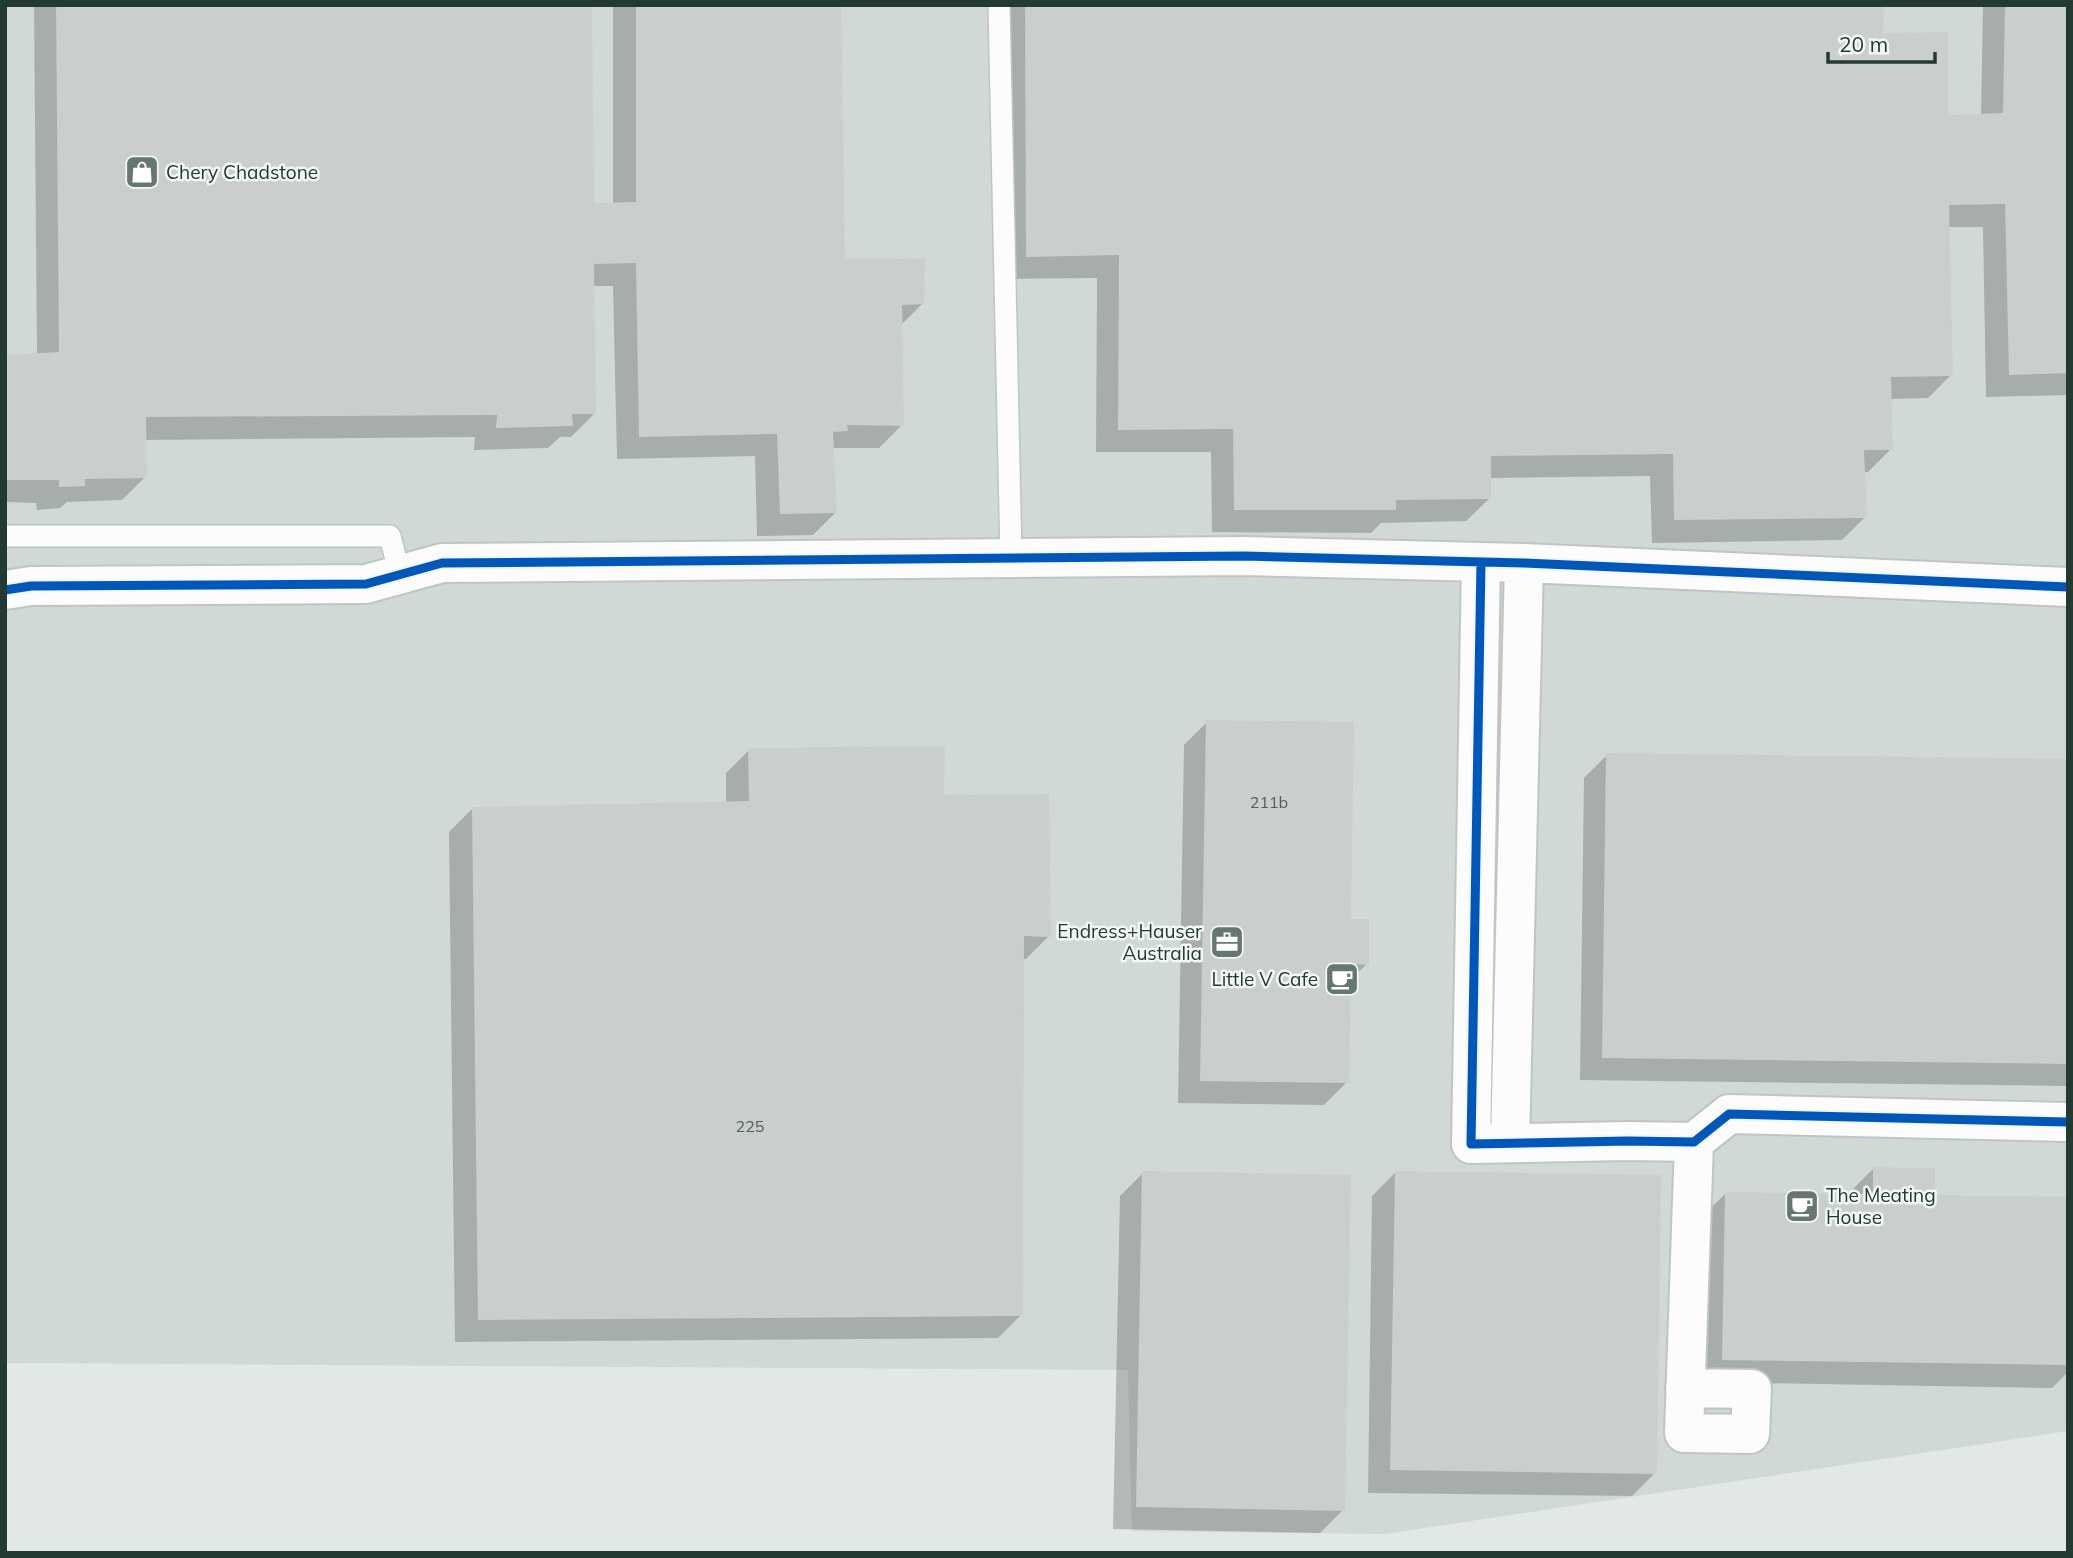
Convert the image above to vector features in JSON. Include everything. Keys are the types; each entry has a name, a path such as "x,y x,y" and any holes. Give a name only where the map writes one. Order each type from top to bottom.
{"street":[{"path":"5,590 31,586 366,584 442,563 1244,556 1524,563 2068,587"},
{"path":"1481,562 1471,1144 1693,1142 1729,1114 2068,1122"},
{"path":"1510,1142 1524,563"},
{"path":"1685,1388 1693,1142"}],"lane":[{"path":"999,5 1011,557"},
{"path":"5,536 390,537 400,575"}],"shaded area":[{"path":"5,5 2068,5 2068,1431 1385,1534 1132,1531 1128,1370 5,1363"}],"building":[{"path":"56,5 592,5 594,203 636,202 636,5 841,5 845,258 925,259 924,304 902,305 904,426 847,425 848,431 833,432 837,513 780,514 777,434 639,437 636,263 594,264 596,414 572,414 573,426 496,428 497,415 146,417 147,478 85,479 85,486 59,487 59,480 5,480 5,355 59,352"},
{"path":"1025,5 1884,5 1883,33 1948,32 1948,115 2003,113 2005,5 2068,5 2068,373 2009,375 2005,204 1949,205 1953,376 1891,377 1893,450 1864,450 1867,518 1674,520 1673,454 1491,456 1491,499 1396,500 1396,510 1234,510 1233,429 1118,430 1119,255 1026,257"},
{"path":"1206,720 1354,722 1351,919 1369,919 1369,965 1351,964 1349,1083 1200,1081"},
{"path":"945,746 944,795 1049,794 1051,937 1024,936 1023,1316 478,1320 472,807 749,801 748,748"},
{"path":"1606,753 2068,759 2068,1064 1602,1058"},
{"path":"1873,1167 1935,1168 1935,1195 2068,1197 2068,1365 1722,1360 1725,1192 1873,1194"},
{"path":"1142,1171 1351,1175 1345,1511 1136,1507"},
{"path":"1395,1171 1661,1175 1657,1474 1390,1470"}],"cycle path":[{"path":"5,590 31,586 366,584 442,563 1244,556 1524,563 2068,587"},
{"path":"1481,562 1471,1144 1694,1142 1729,1114 2068,1122"}],"place":[{"name":"Chery Chadstone","path":"142,172"},
{"name":"Endress+Hauser Australia","path":"1227,942"},
{"name":"Little V Cafe","path":"1342,979"},
{"name":"The Meating House","path":"1802,1206"}]}
